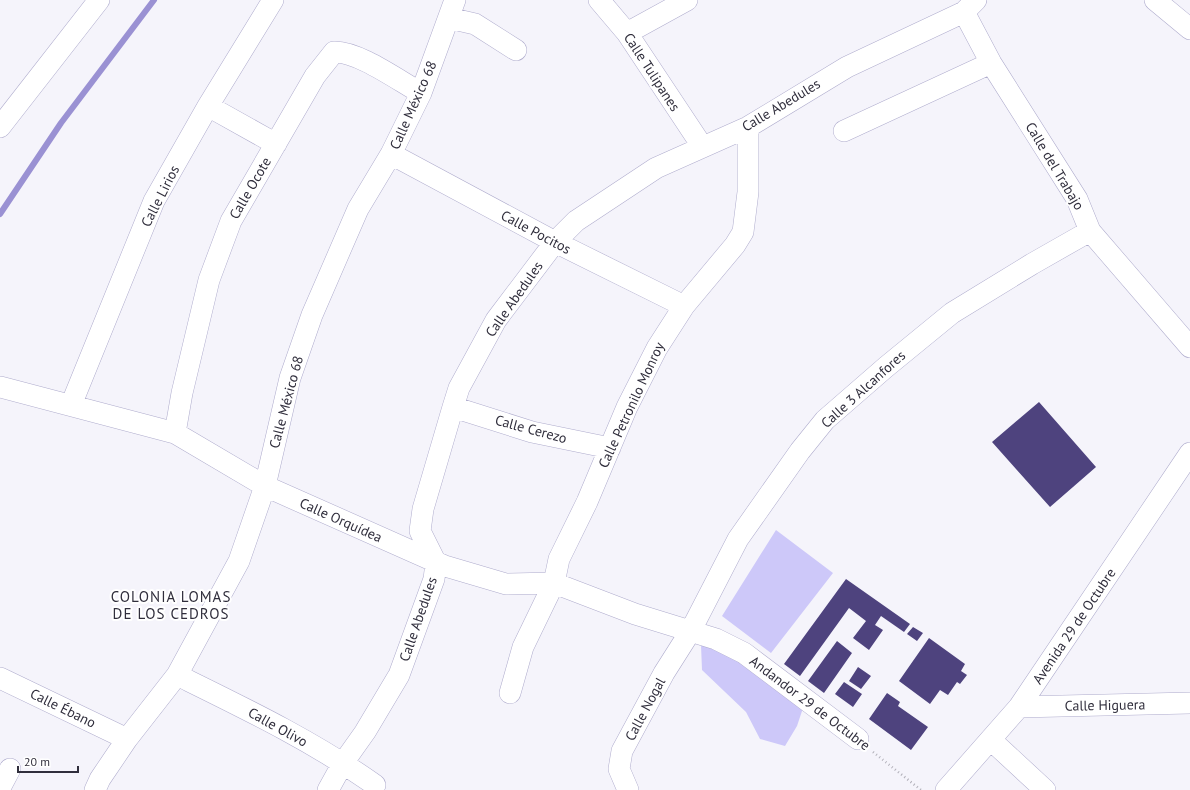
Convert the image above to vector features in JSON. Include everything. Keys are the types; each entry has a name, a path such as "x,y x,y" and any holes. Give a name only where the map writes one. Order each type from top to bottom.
{"street":[{"path":"0,127 99,0"},
{"name":"Calle Lirios","path":"72,405 154,201 208,106 273,0"},
{"name":"Calle Tulipanes","path":"599,0 627,33 702,146"},
{"path":"627,33 687,0"},
{"path":"1154,0 1190,29"},
{"name":"Calle del Trabajo","path":"970,6 991,62 1077,199 1090,231 1190,347"},
{"name":"Calle Abedules","path":"328,790 343,763 365,732 399,675 434,579 436,563 420,531 423,509 459,388 496,320 555,242 576,221 656,168 702,146 748,127 847,66 970,6"},
{"path":"452,9 516,50"},
{"name":"Calle México 68","path":"95,790 100,779 127,739 177,675 239,560 265,486 290,378 312,315 358,209 391,154 420,93 452,9"},
{"name":"Calle Ocote","path":"175,434 182,393 209,280 231,221 316,76 334,52 346,52 420,93"},
{"path":"844,131 991,62"},
{"path":"208,106 276,144"},
{"name":"Calle Petronilo Monroy","path":"510,692 523,647 554,583 559,559 587,502 627,407 657,348 684,306 735,245 743,232 748,192 748,127"},
{"name":"Calle Pocitos","path":"391,154 555,242 684,306"},
{"name":"Calle 3 Alcanfores","path":"690,632 738,539 800,451 825,420 875,376 952,313 1032,264 1090,231"},
{"name":"Calle Orquídea","path":"0,387 72,405 175,434 265,486 436,563 506,584 554,583 587,597 690,632"},
{"name":"Calle Cerezo","path":"453,407 532,432 610,448"},
{"name":"Avenida 29 de Octubre","path":"946,790 1019,707 1190,452"},
{"name":"Andandor 29 de Octubre","path":"690,632 716,639 744,654 858,739"},
{"name":"Calle Nogal","path":"628,790 619,769 622,751 664,673 690,632"},
{"name":"Calle Olivo","path":"177,675 263,718 343,763 375,785"},
{"name":"Calle Ébano","path":"0,678 127,739"},
{"name":"Calle Higuera","path":"1019,707 1190,703"},
{"path":"991,740 1045,790"},
{"path":"0,788 10,770"}],"path":[{"name":"Andandor 29 de Octubre","path":"858,739 921,790"}],"shaded area":[{"path":"776,530 833,573 771,653 722,616"},
{"path":"701,645 735,654 804,705 797,726 785,746 760,739 746,712 702,670"}],"building":[{"path":"1039,402 1096,467 1050,507 992,442"},
{"path":"846,579 910,624 904,632 881,616 875,625 883,630 869,650 853,638 866,621 849,608 800,676 784,664"},
{"path":"913,627 923,633 917,641 907,634"},
{"path":"929,638 965,664 961,671 967,675 960,684 957,682 948,695 940,690 930,704 899,681"},
{"path":"837,641 852,653 824,693 808,681"},
{"path":"858,667 871,676 861,689 849,681"},
{"path":"844,682 862,694 853,707 835,694"},
{"path":"887,693 900,702 898,706 928,727 911,750 869,719"}],"waterway":[{"path":"0,214 61,123 154,0"}],"district":[{"name":"COLONIA LOMAS DE LOS CEDROS","path":"171,604"}]}
